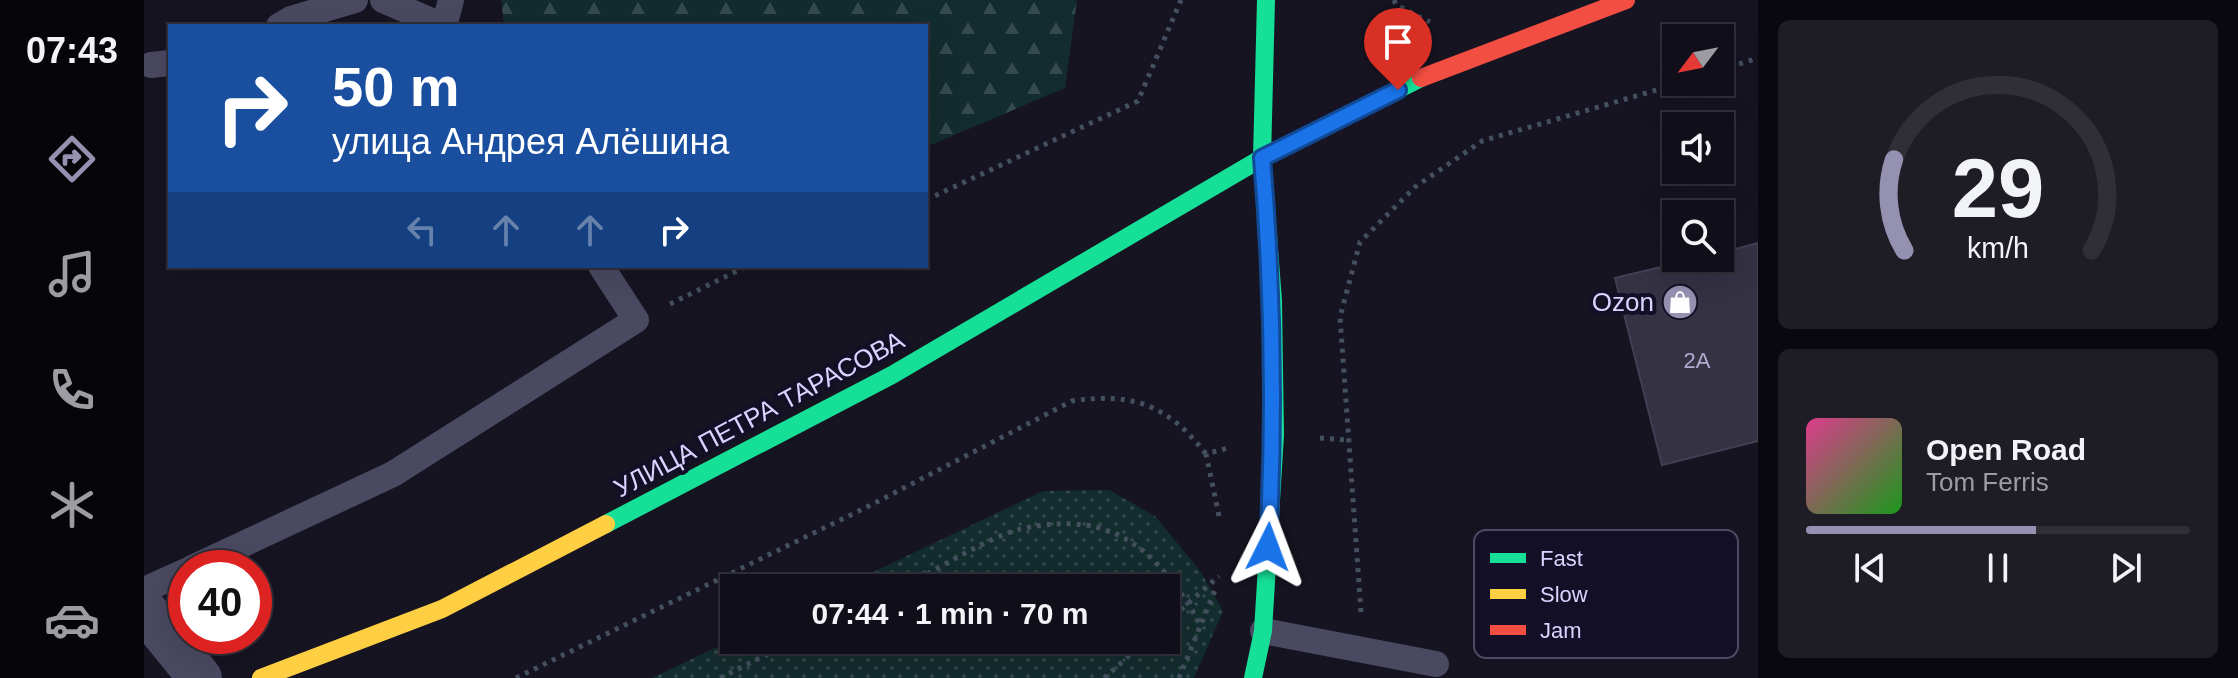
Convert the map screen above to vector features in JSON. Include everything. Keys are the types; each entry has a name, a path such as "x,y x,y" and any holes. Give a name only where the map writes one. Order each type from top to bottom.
{"street":[{"path":"1253,678 1263,631 1275,420 1273,301 1262,158 1266,0"},
{"name":"УЛИЦА ПЕТРА ТАРАСОВА","path":"261,678 442,609 892,375 1262,158 1425,76 1626,0"},
{"path":"144,609 200,678"}],"lane":[{"path":"282,24 355,0"},
{"path":"383,0 439,24"},
{"path":"445,24 451,0"},
{"path":"230,550 393,474 636,320 602,268"},
{"path":"144,590 168,579"},
{"path":"1263,631 1436,664"}],"path":[{"path":"928,199 1138,101 1181,0"},
{"path":"1734,66 1758,58"},
{"path":"1364,650 1340,317 1360,242 1415,187 1482,141 1662,88"},
{"path":"636,320 743,268"},
{"path":"516,678 853,514 1072,401 1107,396 1146,403 1187,429 1206,454"},
{"path":"929,574 1019,529 1073,523 1119,534 1157,560 1166,574"},
{"path":"1179,678 1221,574"},
{"path":"1180,594 1202,627"},
{"path":"720,678 768,654"},
{"path":"1104,678 1131,654"}],"green space":[{"path":"501,0 1077,0 1065,88 928,146 928,24 504,24"},
{"path":"1109,490 1155,516 1201,572 1223,611 1194,678 652,678 720,646 720,654 1180,654 1180,574 869,574 1043,491"}],"building":[{"path":"1758,243 1758,441 1662,465 1615,278 1662,267 1662,272 1734,272 1734,249"}],"traffic: fast":[{"path":"1253,678 1263,631 1275,435 1273,301 1262,158 1266,0"},
{"path":"606,524 892,375 1262,158 1421,78"}],"traffic: slow":[{"path":"261,678 442,609 606,524"}],"traffic: jam":[{"path":"1421,78 1626,0"}],"place":[{"name":"Ozon","path":"1680,302"}],"route":[{"path":"1268,547 1275,435 1273,301 1262,158 1398,90"}]}
